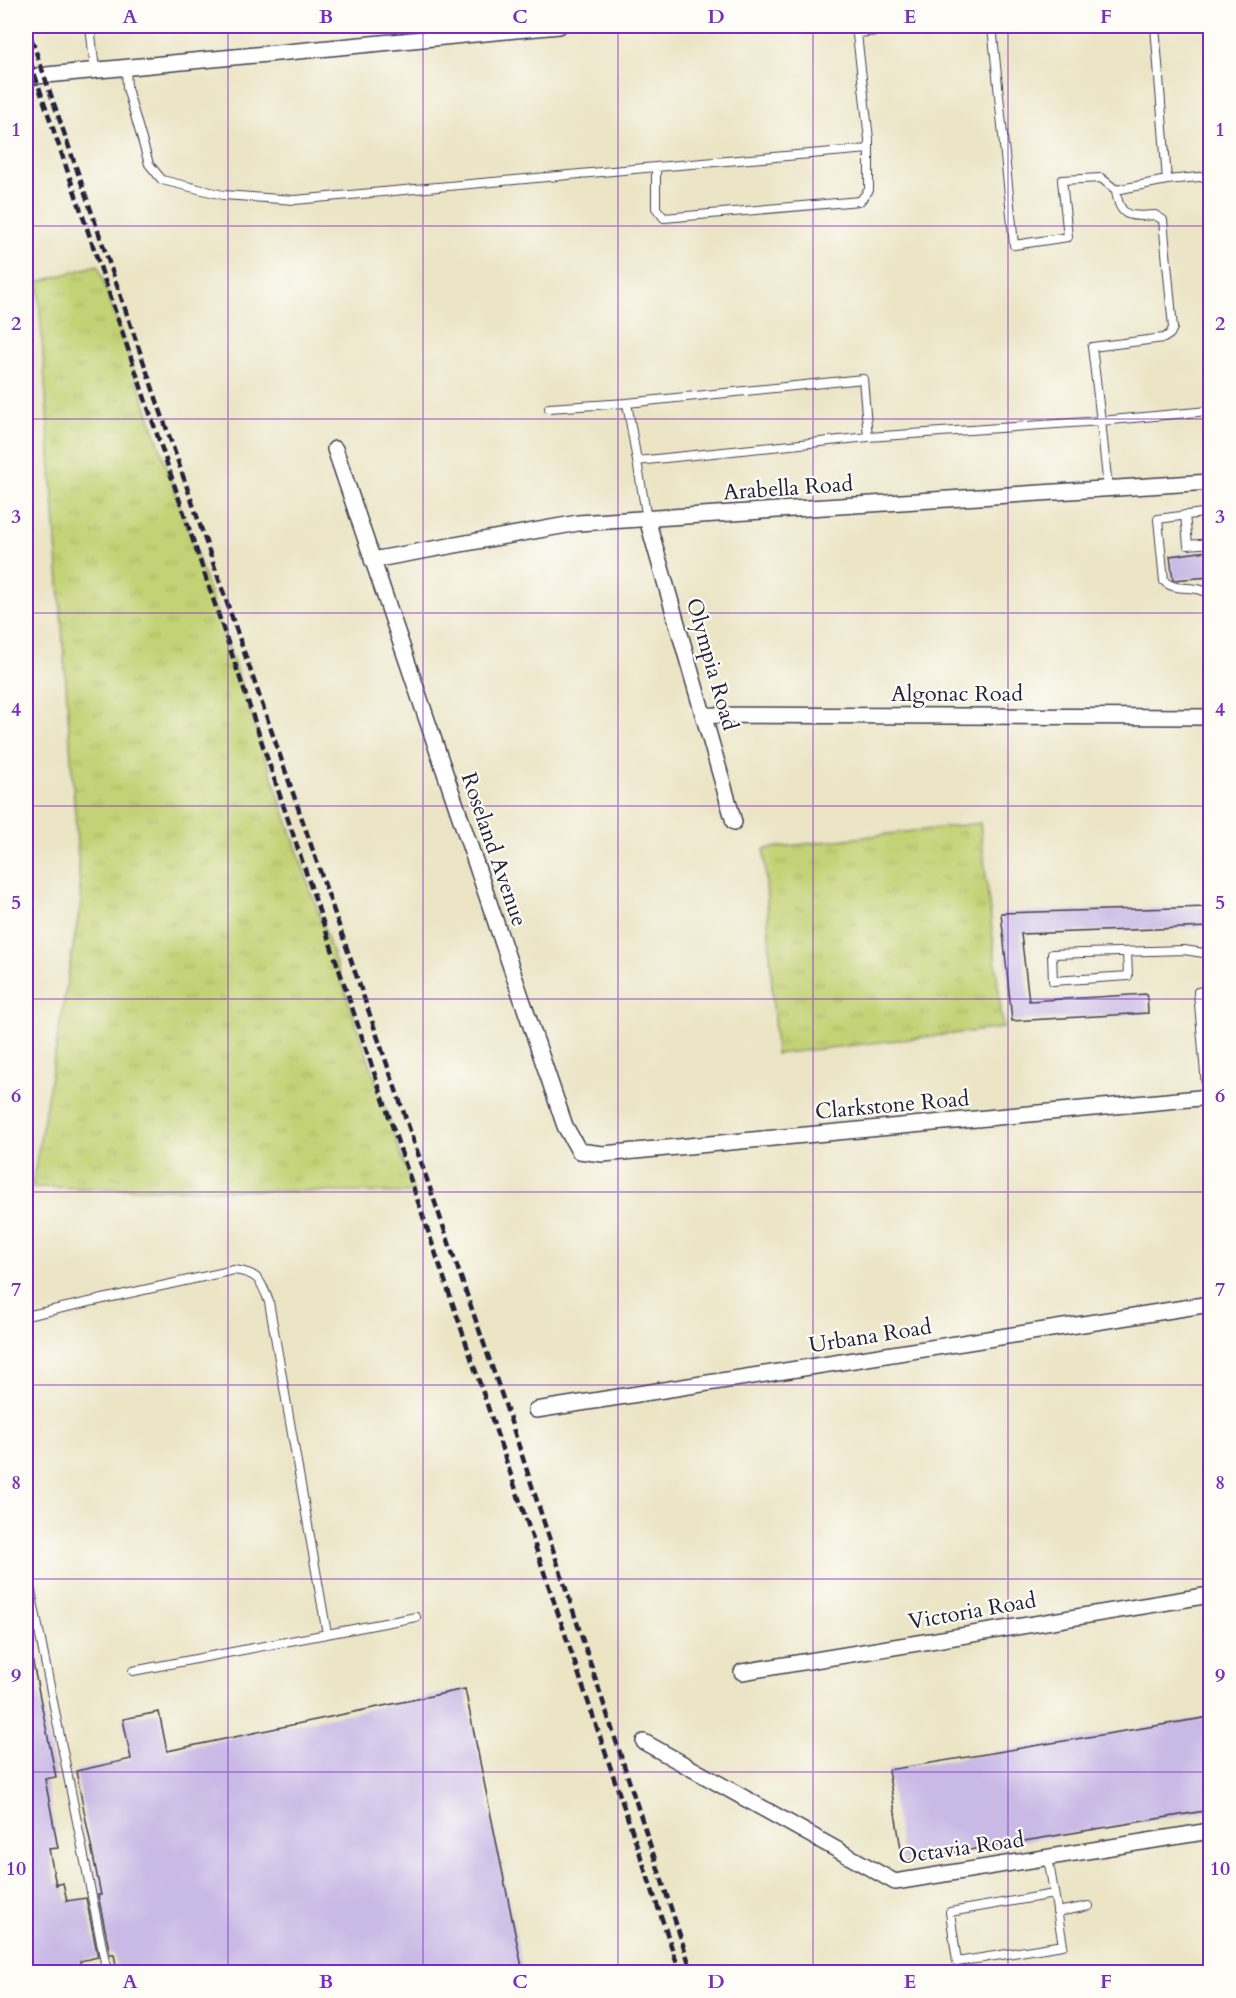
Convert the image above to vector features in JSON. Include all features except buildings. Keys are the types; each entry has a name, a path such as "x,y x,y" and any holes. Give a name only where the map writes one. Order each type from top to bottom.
{"street":[{"path":"26,77 559,26"},
{"name":"Roseland Avenue","path":"335,449 565,1126 579,1151"},
{"name":"Arabella Road","path":"372,560 578,523 1210,482"},
{"name":"Olympia Road","path":"647,519 734,822"},
{"name":"Algonac Road","path":"704,715 1210,717"},
{"name":"Clarkstone Road","path":"579,1151 603,1154 1209,1097"},
{"name":"Urbana Road","path":"536,1410 1210,1305"},
{"name":"Victoria Road","path":"742,1672 1210,1595"},
{"name":"Octavia Road","path":"644,1742 895,1882 1210,1831"}],"lane":[{"path":"90,26 95,70"},
{"path":"656,167 656,208 664,218 860,201 869,190 869,149 856,29 928,26"},
{"path":"992,26 1014,245 1068,237 1062,180 1101,178 1116,190 1118,203 1124,213 1133,217 1155,214 1163,220 1173,328 1170,334 1164,338 1092,347 1108,488"},
{"path":"1155,26 1167,180"},
{"path":"126,67 127,88 149,164 162,180 224,195 295,200 869,149"},
{"path":"1116,190 1167,180 1210,177"},
{"path":"549,408 863,379 868,437"},
{"path":"627,402 647,519"},
{"path":"637,461 868,437 1101,421 1208,411"},
{"path":"1210,512 1158,519 1164,581 1171,587 1204,590 1210,595"},
{"path":"1185,515 1188,545 1210,543"},
{"path":"1127,952 1128,975 1053,981 1052,954 1184,950 1210,954"},
{"path":"1209,1097 1207,1052 1197,992 1210,990"},
{"path":"26,1316 234,1270 248,1272 262,1281 269,1302 327,1634"},
{"path":"26,1566 107,1972"},
{"path":"133,1671 416,1617"},
{"path":"1048,1857 1063,1945 957,1962 950,1912 1054,1894"},
{"path":"1057,1912 1089,1906"}],"green space":[{"path":"98,265 414,1193 32,1187 81,901 38,282"},
{"path":"980,823 1003,1028 776,1054 764,849"}],"railway":[{"path":"27,26 509,1416 692,1972"},
{"path":"26,49 680,1972"}]}
